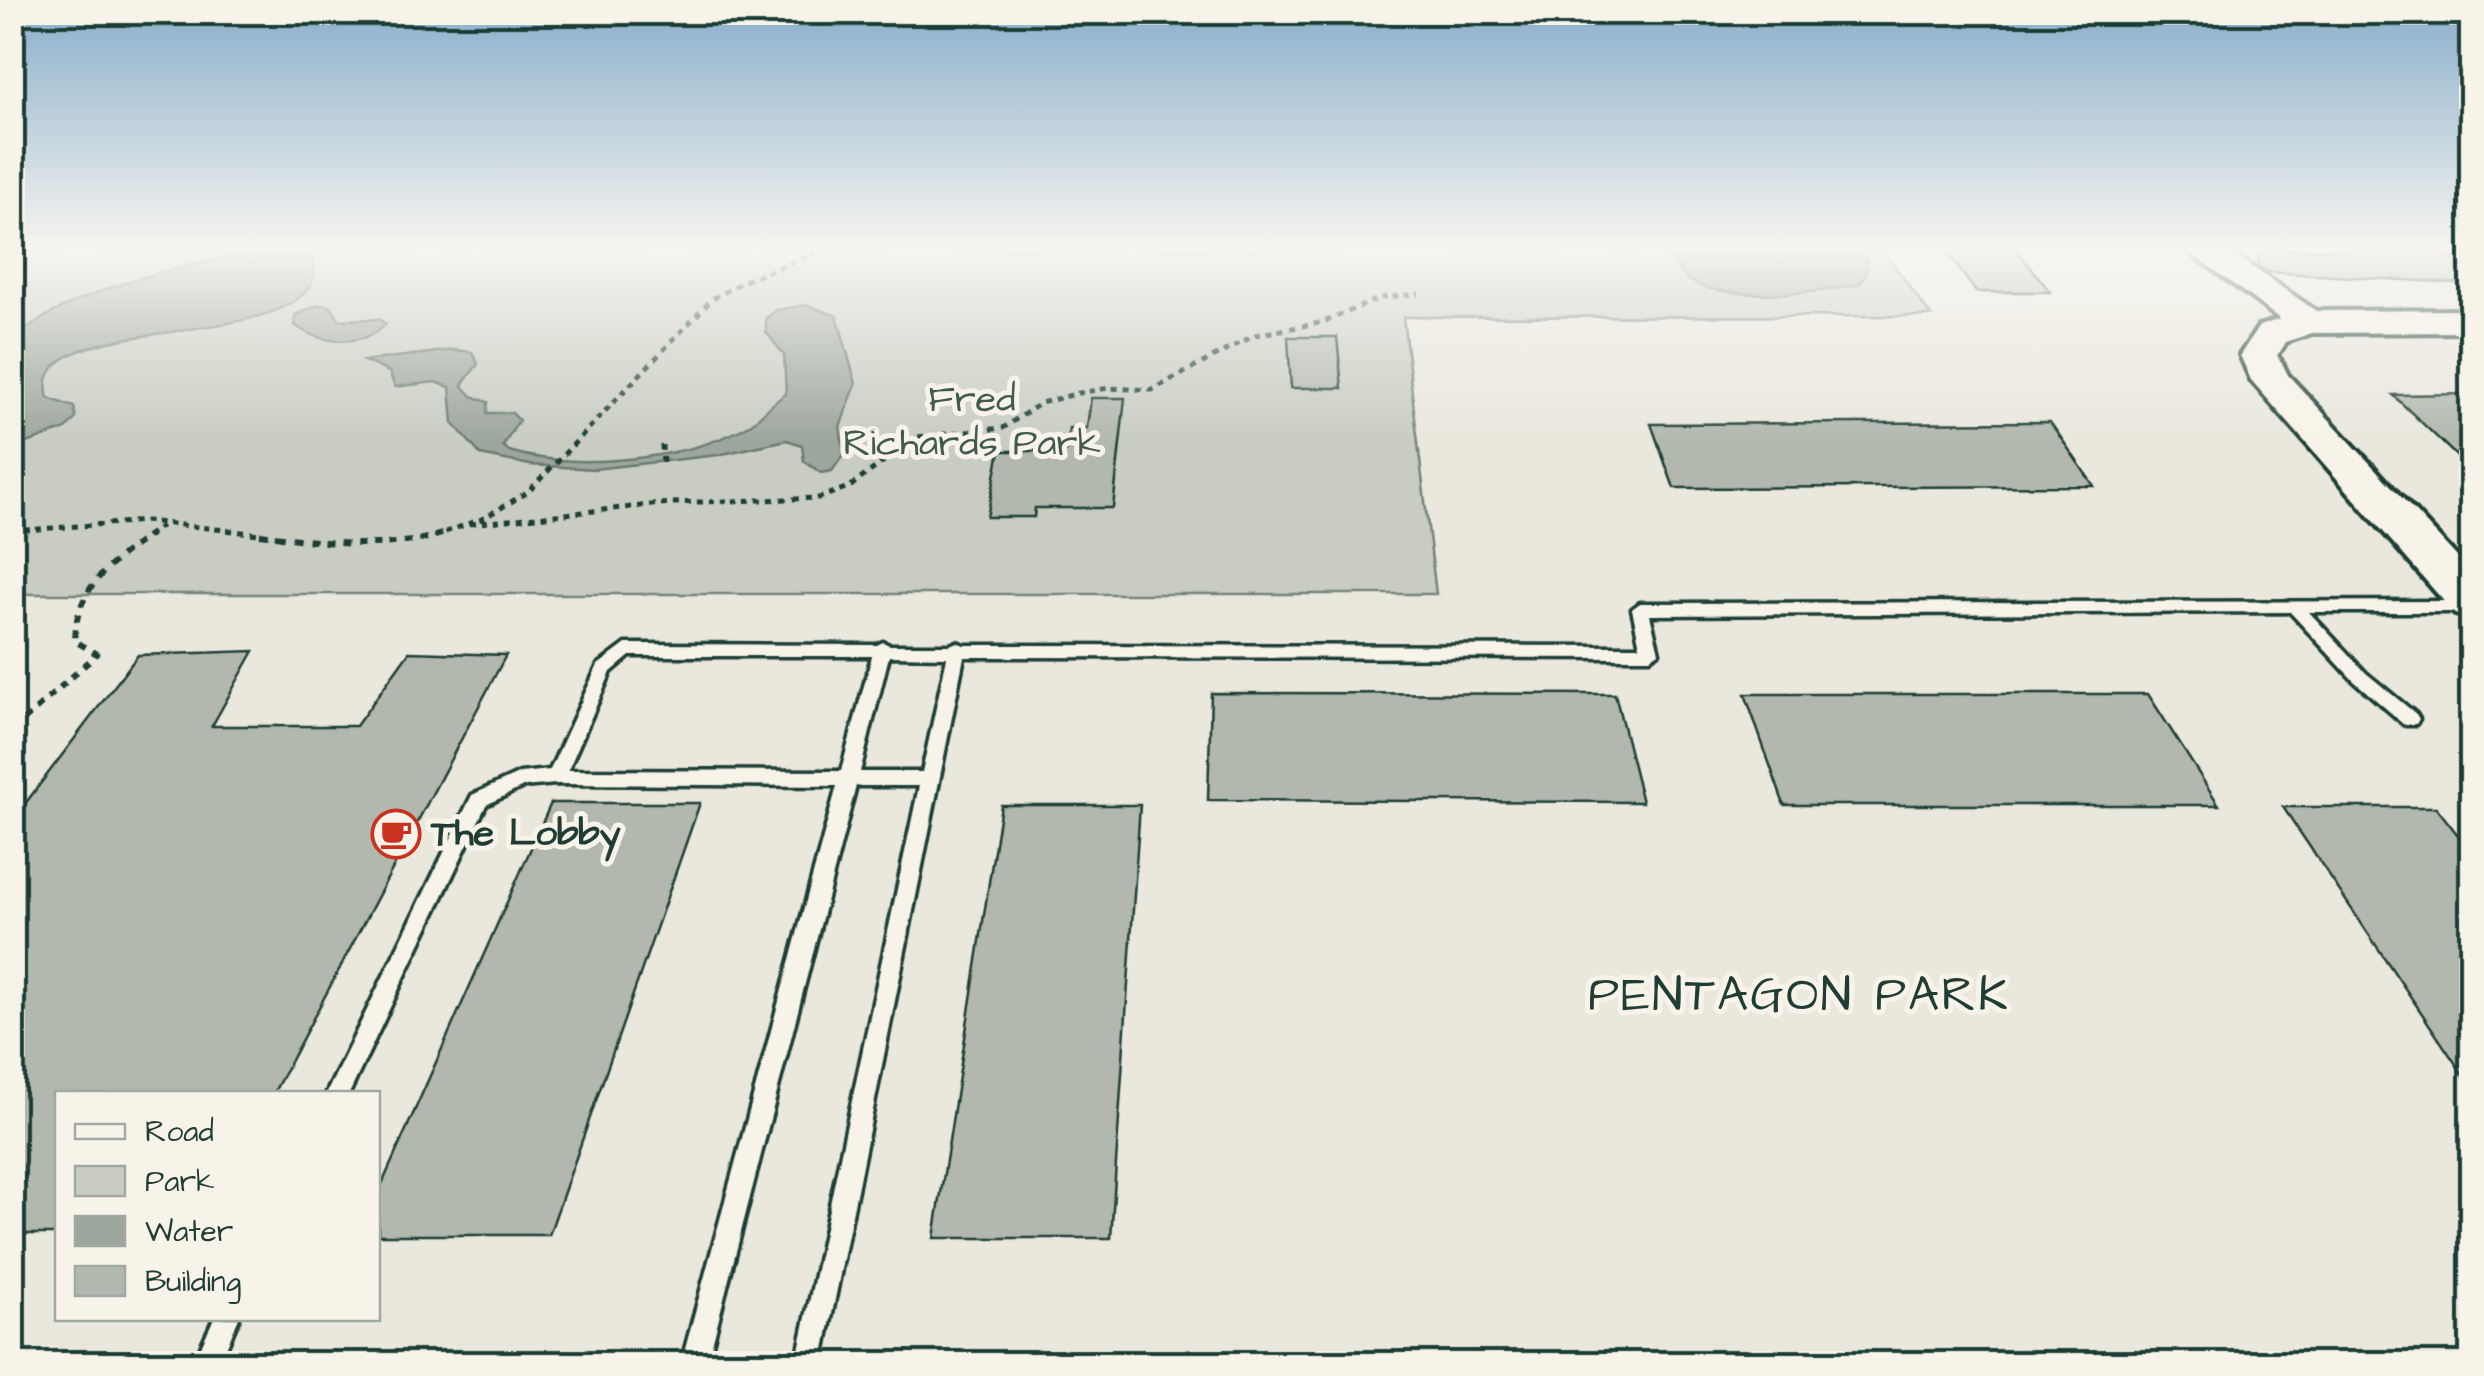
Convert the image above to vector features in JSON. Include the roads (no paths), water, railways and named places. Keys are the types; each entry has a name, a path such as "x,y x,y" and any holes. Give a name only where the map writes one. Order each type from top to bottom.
{"street":[{"path":"2295,313 2308,322"},
{"path":"2472,322 2308,322 2272,334 2258,355 2271,380 2472,605"}],"lane":[{"path":"556,777 604,668 626,650 1650,652 1640,609 2472,605"},
{"path":"2295,607 2360,677 2410,718"},
{"path":"694,1364 883,648"},
{"path":"809,1364 957,648"},
{"path":"338,1091 480,800 520,780 556,777 929,779"},
{"path":"206,1364 227,1321"}],"water":[{"path":"52,313 265,313 110,342 73,353 51,371 48,398 74,407 76,418 66,429 13,448 13,338"},
{"path":"335,313 340,320 379,319 386,324 366,337 329,340 295,325 295,315"},
{"path":"773,313 837,316 856,384 840,427 844,454 832,471 821,473 804,461 802,445 787,440 718,455 594,469 530,465 481,455 453,423 450,387 435,382 395,387 389,372 364,361 453,350 472,352 478,364 462,385 472,396 488,402 487,413 512,413 519,420 503,446 509,451 565,460 628,459 719,439 750,424 786,394 784,355 766,332 766,318"}],"place":[{"name":"The Lobby","path":"396,834"}],"district":[{"name":"PENTAGON PARK","path":"1799,996"}],"park label":[{"name":"Fred Richards Park","path":"972,422"}]}
